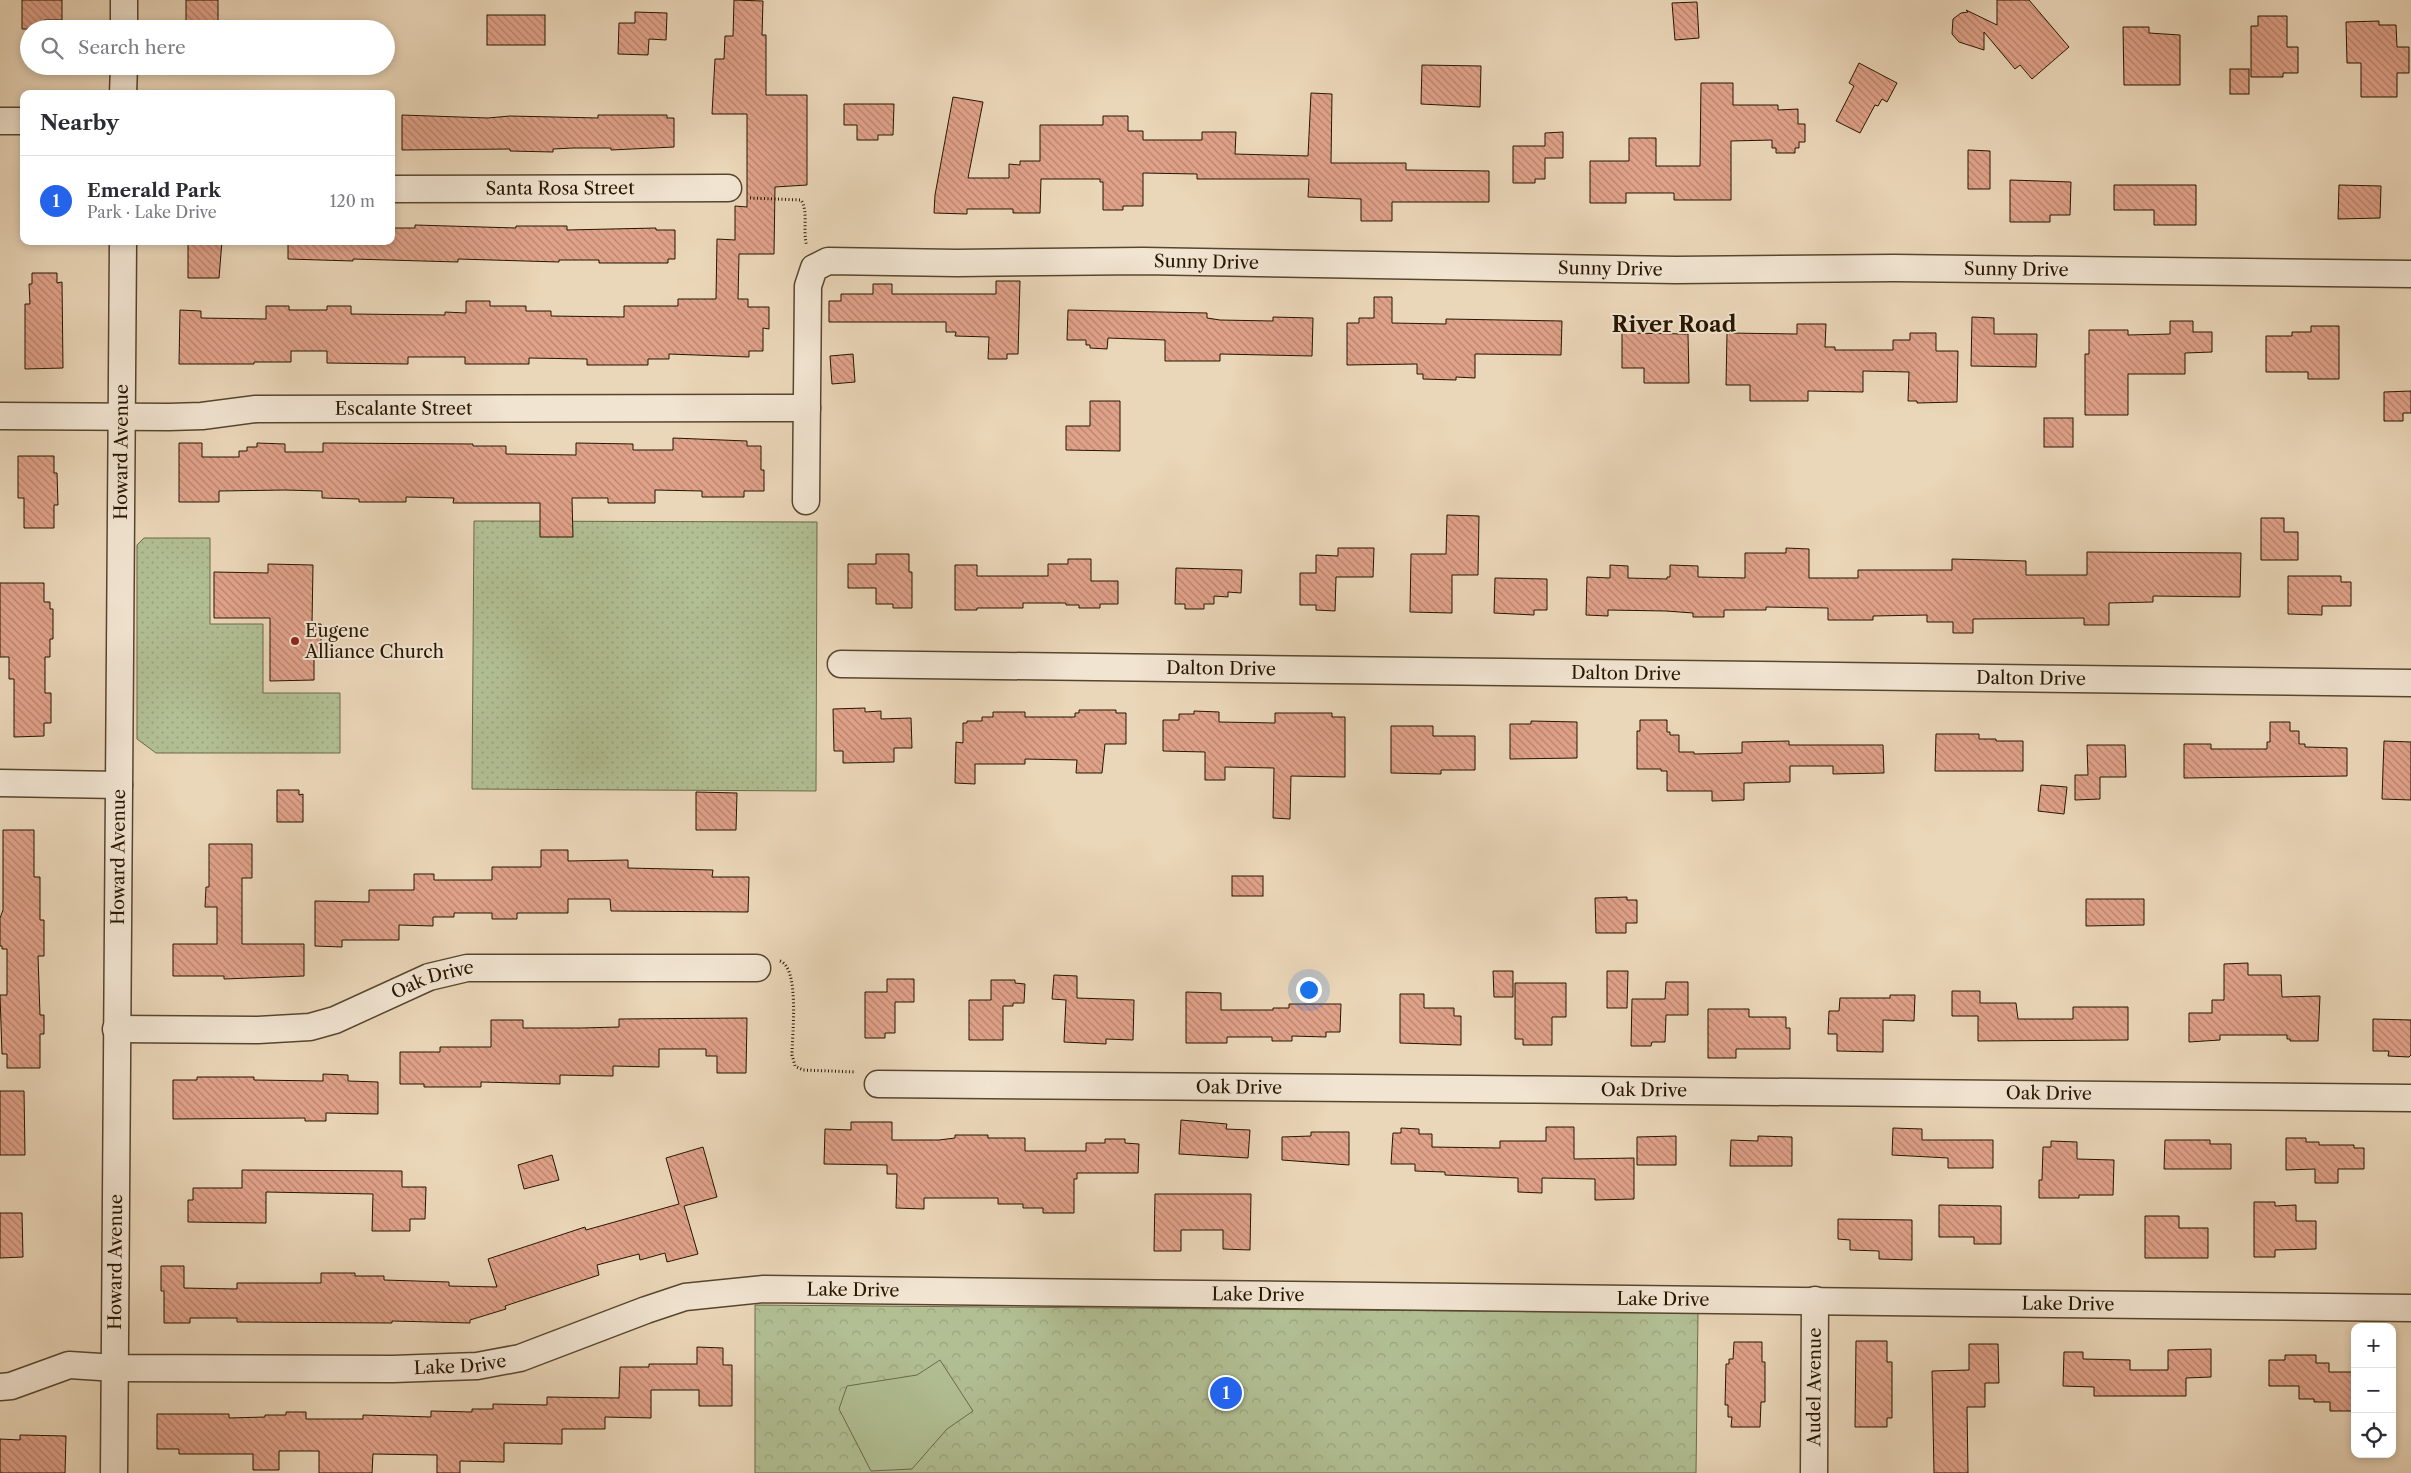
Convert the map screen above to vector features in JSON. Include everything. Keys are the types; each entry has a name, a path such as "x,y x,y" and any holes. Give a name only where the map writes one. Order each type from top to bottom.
{"street":[{"path":"124,0 124,20"},
{"path":"123,90 124,75"},
{"path":"0,121 20,121"},
{"name":"Santa Rosa Street","path":"395,189 728,188"},
{"name":"Howard Avenue","path":"114,1473 123,245"},
{"name":"Sunny Drive","path":"814,268 828,260 957,262 1143,261 1676,270 1894,268 2411,274"},
{"path":"806,501 808,286 814,268"},
{"name":"Escalante Street","path":"0,416 202,416 256,409 806,408"},
{"name":"Dalton Drive","path":"841,664 2411,683"},
{"path":"0,783 119,785"},
{"name":"Oak Drive","path":"116,1030 258,1030 310,1027 334,1020 429,977 467,968 765,964"},
{"name":"Oak Drive","path":"878,1084 1207,1088 1961,1091 2411,1098"},
{"name":"Lake Drive","path":"0,1387 11,1386 69,1365 116,1368 393,1369 477,1366 520,1358 685,1297 764,1289 2411,1308"},
{"name":"Audel Avenue","path":"1814,1473 1816,1300"}],"path":[{"path":"728,188 751,199 802,200 804,205 804,238 814,268"},
{"path":"765,964 783,961 787,965 792,978 792,1054 795,1066 803,1070 859,1072 878,1084"}],"green space":[{"path":"474,521 817,522 816,791 472,789"},
{"path":"144,538 210,538 210,624 263,624 263,693 340,693 340,753 156,753 137,739 137,545"},
{"path":"755,1305 1698,1313 1696,1473 755,1473"},
{"path":"940,1360 973,1411 947,1429 912,1469 871,1471 839,1409 847,1386 917,1375"}],"building":[{"path":"22,0 62,0 62,20 22,20"},
{"path":"186,0 218,0 218,20 186,20"},
{"path":"734,0 763,1 762,35 766,35 766,95 807,95 807,185 775,187 774,254 739,254 738,299 748,299 748,307 769,307 769,329 763,328 763,351 749,351 749,357 669,354 669,359 648,359 648,365 587,365 587,359 529,358 529,364 465,364 465,357 408,357 408,364 327,363 327,351 291,351 291,362 179,364 180,310 201,311 201,318 266,319 266,306 289,306 289,310 327,310 327,306 351,306 351,314 445,315 445,312 466,313 466,301 490,301 490,306 526,306 526,311 551,311 551,316 624,317 624,306 678,306 678,299 716,299 717,239 735,240 735,206 747,207 747,114 712,114 715,59 724,59 725,36 733,36"},
{"path":"1997,0 2029,0 2069,47 2032,79 2020,65 2015,69 1984,32 1984,50 1959,42 1952,34 1953,19 1961,13 1968,12 1966,10 1997,25"},
{"path":"1697,2 1699,38 1675,40 1672,3"},
{"path":"635,12 667,13 666,40 649,39 648,55 618,54 619,23 635,23"},
{"path":"487,15 545,15 545,45 487,45"},
{"path":"2258,16 2287,16 2287,47 2298,47 2298,73 2283,73 2283,77 2251,77 2251,26 2258,26"},
{"path":"2379,21 2379,25 2396,25 2397,47 2409,47 2409,73 2397,73 2397,97 2361,97 2361,63 2347,63 2346,22"},
{"path":"2123,27 2149,27 2149,33 2180,35 2180,85 2124,85"},
{"path":"1859,63 1897,83 1887,102 1882,99 1878,106 1875,105 1860,133 1836,121 1854,86 1849,83"},
{"path":"1422,65 1481,66 1480,107 1421,104"},
{"path":"2230,69 2249,69 2249,94 2230,94"},
{"path":"1701,83 1733,83 1733,105 1778,105 1778,110 1798,109 1798,124 1805,124 1805,142 1799,142 1799,148 1795,148 1795,153 1776,153 1776,148 1772,148 1772,140 1731,141 1731,200 1674,200 1674,193 1626,193 1626,203 1590,203 1590,161 1629,161 1629,138 1656,138 1656,166 1700,166"},
{"path":"1311,93 1332,94 1331,163 1406,163 1406,170 1489,171 1489,202 1392,202 1392,221 1361,221 1361,199 1308,197 1309,179 1197,179 1197,174 1143,173 1143,206 1123,206 1123,210 1103,210 1103,182 1100,182 1100,179 1041,179 1040,213 1013,213 1013,209 967,209 967,214 934,213 935,195 953,97 983,102 968,178 1009,178 1009,164 1020,165 1020,161 1040,161 1040,125 1103,125 1103,116 1128,116 1128,131 1143,131 1143,140 1202,140 1202,132 1236,132 1235,154 1308,156"},
{"path":"844,104 894,104 893,135 878,135 878,140 857,140 857,125 844,125"},
{"path":"402,115 488,118 510,116 598,118 598,115 667,115 667,118 674,118 674,147 611,150 611,148 573,148 553,149 553,152 510,151 510,149 402,150"},
{"path":"1563,132 1563,158 1545,158 1545,179 1535,179 1535,183 1513,183 1513,146 1545,146 1545,133"},
{"path":"1968,150 1990,151 1990,189 1968,189"},
{"path":"2010,180 2071,182 2070,215 2050,215 2050,222 2010,222"},
{"path":"2114,185 2196,185 2196,225 2154,225 2154,210 2114,210"},
{"path":"2339,185 2381,186 2380,218 2338,219"},
{"path":"415,225 516,228 516,226 567,226 567,230 656,228 656,230 675,230 675,259 668,259 668,263 599,263 599,260 559,260 559,262 458,259 458,262 288,259 288,245 395,245 395,228 415,228"},
{"path":"188,245 222,245 219,278 188,278"},
{"path":"32,273 57,273 57,283 62,282 63,368 25,369 25,304 30,304 29,284 32,284"},
{"path":"996,281 1020,281 1018,354 1007,354 1007,359 988,359 989,337 955,336 956,332 946,332 946,322 829,322 829,301 841,301 841,294 873,294 873,284 892,284 892,294 996,294"},
{"path":"1374,297 1392,297 1392,323 1446,324 1446,319 1562,321 1561,355 1475,354 1475,378 1456,377 1456,380 1423,379 1423,374 1417,374 1417,364 1347,365 1347,323 1359,323 1359,318 1374,318"},
{"path":"1068,310 1207,313 1207,318 1220,320 1273,321 1273,317 1313,318 1312,356 1220,354 1220,361 1165,361 1165,340 1108,338 1107,349 1090,348 1090,345 1086,345 1086,340 1067,340"},
{"path":"1972,317 1994,318 1994,334 2037,334 2036,367 1971,366"},
{"path":"2170,321 2193,321 2193,332 2212,332 2212,352 2185,353 2185,374 2128,374 2128,415 2085,415 2085,354 2089,354 2089,330 2128,330 2128,335 2170,334"},
{"path":"1797,324 1826,324 1825,347 1835,347 1835,350 1893,350 1893,340 1910,340 1910,333 1936,333 1936,351 1958,351 1957,402 1917,403 1917,401 1908,401 1909,372 1863,371 1863,392 1808,391 1808,401 1750,401 1750,385 1726,385 1727,333 1797,334"},
{"path":"2311,326 2339,326 2339,379 2308,379 2308,372 2266,372 2266,336 2292,336 2292,332 2311,332"},
{"path":"1622,333 1688,334 1689,383 1644,383 1644,368 1622,368"},
{"path":"853,354 855,382 832,384 830,356"},
{"path":"2411,391 2411,413 2403,413 2403,421 2384,421 2384,392"},
{"path":"1090,401 1120,401 1120,451 1066,450 1066,426 1090,426"},
{"path":"2044,418 2073,418 2073,447 2044,447"},
{"path":"673,438 747,441 747,446 761,446 761,470 764,470 764,491 744,491 744,497 702,497 702,491 655,490 655,503 608,503 608,498 572,498 573,537 540,537 540,503 453,503 454,498 406,497 406,502 359,502 359,499 322,498 322,491 285,490 219,491 219,502 179,502 179,443 202,443 202,457 239,457 239,451 247,451 247,447 257,447 257,443 285,444 285,452 323,452 323,443 473,444 473,446 506,446 506,454 576,455 576,443 633,444 633,450 673,450"},
{"path":"18,456 54,456 54,473 57,473 58,505 54,505 54,528 24,528 24,498 18,498"},
{"path":"1447,515 1479,516 1478,575 1452,575 1452,613 1410,612 1411,554 1446,554"},
{"path":"2261,518 2284,518 2284,532 2298,532 2298,560 2261,560"},
{"path":"1338,548 1374,548 1373,577 1336,577 1335,611 1316,610 1316,605 1300,605 1300,573 1316,573 1316,555 1338,556"},
{"path":"1786,548 1809,549 1809,578 1858,578 1858,570 1952,570 1952,559 2026,561 2026,575 2087,575 2087,552 2241,553 2240,597 2153,596 2153,602 2109,603 2109,625 2084,625 2084,618 1973,619 1973,633 1953,633 1953,622 1927,622 1927,615 1873,616 1873,620 1828,620 1828,608 1766,607 1766,610 1724,610 1724,617 1693,617 1693,613 1666,611 1608,610 1608,616 1586,615 1587,577 1610,578 1610,565 1628,566 1628,578 1667,579 1667,577 1670,577 1670,565 1698,566 1698,577 1745,578 1745,553 1786,553"},
{"path":"876,554 909,554 909,572 912,572 912,608 893,608 893,604 876,604 876,588 848,588 848,564 876,564"},
{"path":"1068,559 1091,559 1091,581 1118,581 1118,604 1100,604 1100,608 1079,608 1079,605 1066,605 1066,603 1023,603 1023,608 955,610 955,565 977,565 977,576 1048,576 1048,564 1068,564"},
{"name":"Eugene Alliance Church","path":"268,564 313,565 312,624 321,624 321,657 314,657 314,680 270,681 270,618 214,618 214,572 268,573"},
{"path":"1176,568 1242,570 1241,593 1228,592 1228,597 1214,596 1214,604 1204,604 1204,609 1185,609 1185,604 1175,604"},
{"path":"2288,576 2341,576 2341,582 2351,582 2351,606 2322,606 2322,615 2288,614"},
{"path":"1495,578 1547,579 1547,610 1534,610 1534,615 1494,613"},
{"path":"0,583 44,583 44,602 50,602 50,609 53,609 53,639 50,639 50,657 45,657 45,693 51,693 51,723 44,723 44,736 14,737 14,679 9,679 9,657 0,657"},
{"path":"865,708 865,712 881,711 881,719 911,718 912,748 894,748 894,762 843,763 843,751 834,751 833,709"},
{"path":"1079,710 1116,710 1116,713 1126,713 1126,744 1105,744 1102,773 1076,773 1077,760 1025,759 1025,764 975,764 975,784 955,783 956,742 963,743 963,723 967,723 967,721 982,721 982,717 993,717 993,712 1025,712 1025,717 1075,717 1075,713 1079,713"},
{"path":"1194,711 1219,712 1219,722 1275,723 1275,713 1332,713 1332,717 1345,717 1345,777 1291,776 1290,819 1273,818 1274,768 1225,767 1225,780 1205,780 1205,752 1163,751 1163,720 1179,720 1179,714 1194,714"},
{"path":"1640,720 1667,720 1667,732 1670,732 1670,735 1679,735 1679,752 1694,752 1694,754 1742,753 1742,742 1789,741 1789,745 1883,745 1884,773 1833,774 1833,766 1790,766 1790,782 1744,783 1744,800 1712,801 1712,791 1667,791 1667,771 1661,771 1661,769 1637,769 1637,731 1640,731"},
{"path":"1531,721 1577,722 1577,758 1510,759 1510,724 1531,724"},
{"path":"2270,722 2290,722 2290,731 2299,731 2299,744 2305,744 2305,747 2347,748 2347,776 2184,778 2184,744 2211,744 2211,749 2267,749 2267,742 2270,742"},
{"path":"1391,726 1433,726 1433,736 1475,736 1475,770 1441,770 1441,774 1391,773"},
{"path":"1936,734 1979,734 1979,739 2023,741 2023,771 1935,771"},
{"path":"2384,741 2411,742 2411,800 2382,799"},
{"path":"2087,745 2125,745 2126,777 2100,777 2100,799 2075,800 2075,775 2088,775"},
{"path":"2041,785 2067,787 2064,814 2038,811"},
{"path":"277,790 299,790 299,795 303,794 303,822 277,822"},
{"path":"696,792 737,793 736,830 696,830"},
{"path":"3,830 34,830 34,877 40,877 40,920 44,920 44,956 38,956 40,1015 44,1015 44,1034 40,1034 40,1068 7,1068 7,1054 2,1054 0,995 7,995 7,949 2,949 2,946 0,946 0,918 3,910"},
{"path":"209,844 252,844 252,878 242,878 242,944 304,944 304,976 224,979 224,976 173,976 173,944 217,944 217,907 205,907 206,887 209,887"},
{"path":"541,850 568,850 568,861 628,860 628,868 713,870 712,877 749,877 748,912 611,911 610,899 568,899 568,913 517,913 517,919 492,919 492,913 454,913 454,917 433,917 433,926 399,925 399,940 342,940 342,947 315,946 315,901 369,902 369,890 414,890 414,874 434,874 434,880 492,880 492,867 541,867"},
{"path":"1232,876 1263,876 1263,896 1232,896"},
{"path":"1627,897 1627,900 1637,900 1637,923 1626,923 1626,933 1596,933 1595,898"},
{"path":"2086,899 2144,899 2144,925 2086,926"},
{"path":"2248,963 2248,975 2281,975 2282,997 2320,996 2318,1041 2290,1041 2290,1039 2287,1039 2287,1035 2220,1035 2220,1040 2189,1042 2189,1013 2212,1013 2212,1000 2224,1000 2224,964"},
{"path":"1493,971 1513,971 1513,997 1494,997"},
{"path":"1607,971 1628,971 1627,1008 1607,1008"},
{"path":"1054,975 1077,976 1077,998 1134,1000 1133,1040 1106,1039 1106,1044 1064,1042 1066,1000 1052,999"},
{"path":"887,979 914,979 914,1002 895,1002 895,1033 885,1033 885,1038 865,1038 865,992 887,992"},
{"path":"991,980 1015,980 1015,983 1025,984 1024,1003 1013,1003 1013,1006 1003,1006 1003,1040 969,1040 969,1000 991,1000"},
{"path":"1666,982 1688,982 1688,1015 1666,1015 1665,1042 1652,1042 1651,1046 1631,1046 1632,999 1665,999"},
{"path":"1515,983 1566,983 1566,1017 1552,1017 1552,1045 1523,1045 1523,1039 1515,1039"},
{"path":"1952,991 1980,991 1980,1003 2016,1003 2018,1019 2073,1019 2073,1007 2128,1007 2128,1040 1978,1041 1978,1016 1952,1016"},
{"path":"1186,992 1221,993 1221,1010 1273,1010 1273,1008 1289,1008 1289,1004 1341,1004 1340,1032 1326,1032 1326,1037 1292,1036 1292,1041 1272,1041 1272,1037 1227,1037 1227,1043 1186,1043"},
{"path":"1400,994 1424,994 1424,1008 1454,1008 1454,1016 1461,1016 1461,1045 1400,1043"},
{"path":"1890,995 1915,995 1914,1021 1883,1020 1883,1052 1837,1051 1837,1034 1828,1034 1829,1011 1839,1011 1840,998 1890,998"},
{"path":"1708,1009 1749,1009 1749,1017 1786,1017 1786,1028 1790,1028 1790,1049 1736,1049 1736,1058 1708,1058"},
{"path":"747,1018 746,1073 717,1073 717,1056 706,1056 706,1049 659,1049 659,1067 613,1066 613,1076 560,1075 560,1084 481,1082 481,1087 424,1087 424,1084 400,1084 400,1052 440,1052 440,1047 491,1047 491,1020 523,1020 523,1028 581,1028 619,1027 619,1019"},
{"path":"2373,1019 2411,1020 2411,1055 2409,1057 2388,1056 2389,1051 2373,1051"},
{"path":"323,1074 348,1075 348,1081 378,1082 378,1114 326,1113 326,1121 305,1121 305,1118 173,1119 173,1080 197,1080 197,1077 254,1077 254,1080 323,1081"},
{"path":"0,1091 24,1091 25,1155 0,1155"},
{"path":"1181,1120 1227,1124 1226,1129 1250,1130 1248,1158 1179,1154"},
{"path":"851,1122 892,1122 892,1140 939,1140 955,1138 955,1135 988,1135 988,1138 1025,1138 1025,1151 1086,1151 1086,1143 1105,1143 1105,1139 1125,1139 1125,1143 1139,1144 1138,1173 1077,1173 1077,1179 1074,1179 1074,1213 1043,1213 1043,1208 1023,1208 1023,1204 998,1204 998,1198 924,1198 924,1209 896,1208 897,1174 887,1174 887,1165 824,1164 825,1129 851,1130"},
{"path":"1546,1127 1574,1127 1574,1159 1634,1158 1634,1199 1595,1200 1595,1179 1542,1178 1542,1193 1518,1192 1518,1178 1445,1175 1445,1172 1415,1171 1415,1164 1391,1164 1393,1133 1401,1133 1401,1128 1419,1129 1419,1134 1432,1134 1432,1147 1500,1148 1500,1141 1546,1141"},
{"path":"1893,1128 1922,1129 1922,1140 1993,1140 1993,1168 1948,1168 1948,1158 1892,1155"},
{"path":"1311,1132 1349,1132 1349,1165 1282,1160 1282,1137 1311,1136"},
{"path":"1676,1136 1676,1165 1637,1165 1637,1137"},
{"path":"1758,1136 1792,1137 1792,1166 1730,1166 1731,1140 1758,1141"},
{"path":"2286,1138 2306,1138 2306,1142 2319,1142 2319,1145 2354,1145 2354,1148 2364,1148 2364,1169 2338,1169 2338,1183 2315,1183 2315,1169 2286,1170"},
{"path":"2165,1140 2210,1140 2210,1144 2231,1144 2231,1169 2164,1169"},
{"path":"2051,1141 2077,1142 2077,1159 2114,1160 2113,1195 2079,1195 2079,1198 2039,1198 2039,1180 2042,1180 2043,1147 2051,1147"},
{"path":"703,1147 717,1197 684,1206 698,1254 667,1262 665,1253 640,1260 639,1254 597,1265 599,1275 505,1306 506,1309 470,1320 470,1323 392,1321 392,1323 237,1322 237,1318 190,1318 190,1323 164,1323 164,1291 161,1291 161,1266 184,1266 184,1288 237,1289 237,1283 321,1283 321,1273 355,1273 355,1276 384,1276 384,1280 449,1282 449,1286 497,1287 488,1259 585,1227 586,1230 679,1204 666,1158"},
{"path":"552,1155 559,1180 524,1189 518,1165"},
{"path":"242,1170 402,1171 402,1187 426,1187 425,1219 410,1219 410,1231 372,1231 373,1194 266,1192 266,1223 188,1222 188,1200 193,1200 193,1188 242,1188"},
{"path":"1155,1194 1251,1194 1250,1250 1223,1249 1223,1230 1181,1230 1181,1251 1154,1251"},
{"path":"2254,1202 2275,1202 2275,1206 2296,1205 2296,1221 2316,1221 2316,1249 2275,1250 2275,1257 2254,1257"},
{"path":"1939,1205 2001,1206 2001,1244 1974,1244 1974,1237 1939,1237"},
{"path":"0,1213 22,1213 23,1257 0,1258"},
{"path":"2145,1216 2179,1216 2179,1228 2208,1228 2208,1258 2145,1258"},
{"path":"1838,1219 1912,1220 1912,1260 1879,1259 1879,1251 1850,1250 1850,1240 1838,1239"},
{"path":"1856,1341 1887,1341 1887,1362 1892,1362 1892,1418 1887,1418 1887,1427 1855,1427"},
{"path":"1734,1342 1762,1342 1762,1362 1765,1362 1765,1402 1761,1402 1760,1427 1731,1427 1732,1417 1728,1417 1728,1405 1725,1405 1726,1364 1729,1364 1729,1359 1733,1359"},
{"path":"1969,1344 1998,1344 1999,1383 1985,1383 1985,1407 1967,1407 1968,1473 1934,1473 1932,1371 1969,1370"},
{"path":"697,1347 723,1348 723,1365 732,1365 732,1406 699,1406 699,1390 651,1390 651,1418 605,1417 605,1429 562,1429 562,1444 504,1443 504,1462 460,1461 460,1473 437,1473 437,1455 373,1454 372,1473 319,1473 319,1451 279,1451 279,1470 253,1470 253,1454 179,1454 179,1449 157,1449 157,1414 229,1414 229,1418 265,1417 265,1415 286,1415 286,1412 306,1412 306,1419 363,1419 363,1415 431,1417 431,1411 472,1412 472,1409 493,1409 493,1404 547,1405 547,1397 619,1398 620,1367 649,1367 649,1364 697,1364"},
{"path":"2211,1349 2211,1377 2186,1378 2186,1396 2094,1396 2094,1387 2063,1386 2064,1352 2083,1352 2083,1359 2130,1360 2130,1370 2168,1370 2168,1350"},
{"path":"2285,1355 2316,1355 2316,1363 2329,1363 2329,1372 2351,1372 2351,1411 2330,1411 2330,1402 2314,1402 2314,1399 2299,1399 2299,1386 2269,1386 2269,1360 2285,1360"},
{"path":"20,1435 66,1436 65,1473 0,1473 0,1439 20,1440"}],"place":[{"name":"Eugene Alliance Church","path":"295,641"},
{"name":"Emerald Park","path":"1226,1393"}],"district":[{"name":"River Road","path":"1674,324"}]}
